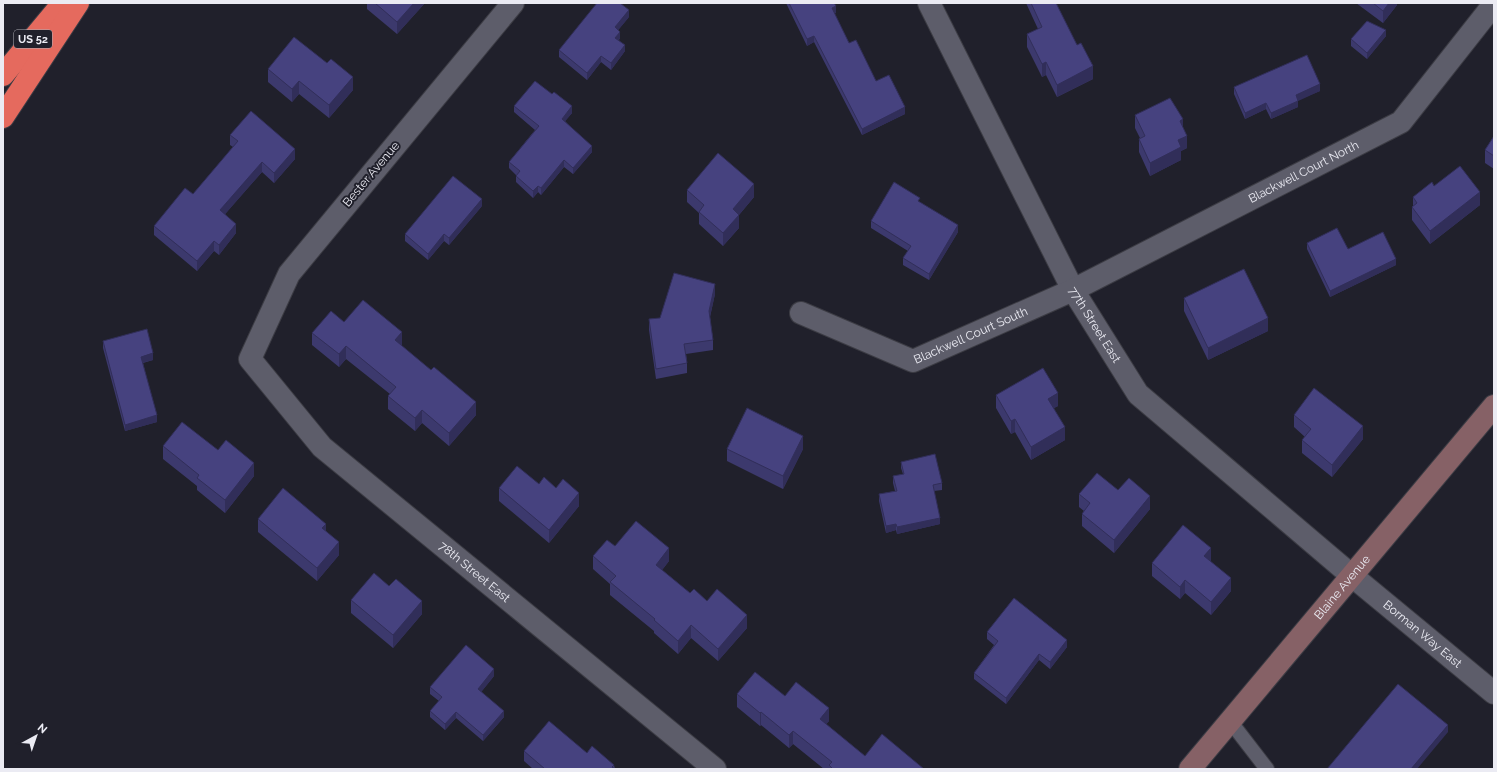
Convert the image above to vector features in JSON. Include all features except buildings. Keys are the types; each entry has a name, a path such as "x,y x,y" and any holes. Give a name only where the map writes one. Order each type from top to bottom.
{"highway":[{"name":"US 52","path":"3,75 63,3"},
{"path":"3,117 78,3"}],"street":[{"name":"Bester Avenue","path":"250,359 289,274 513,3"},
{"name":"77th Street East","path":"929,3 1073,290 1138,394 1351,575"},
{"name":"Blackwell Court North","path":"1073,290 1401,122 1494,4"},
{"name":"Blackwell Court South","path":"801,313 913,361 1073,290"},
{"name":"78th Street East","path":"250,359 322,447 715,769"},
{"name":"Blaine Avenue","path":"1190,769 1494,406"},
{"name":"Borman Way East","path":"1351,575 1494,693"}],"lane":[{"path":"1230,721 1267,769"}]}
